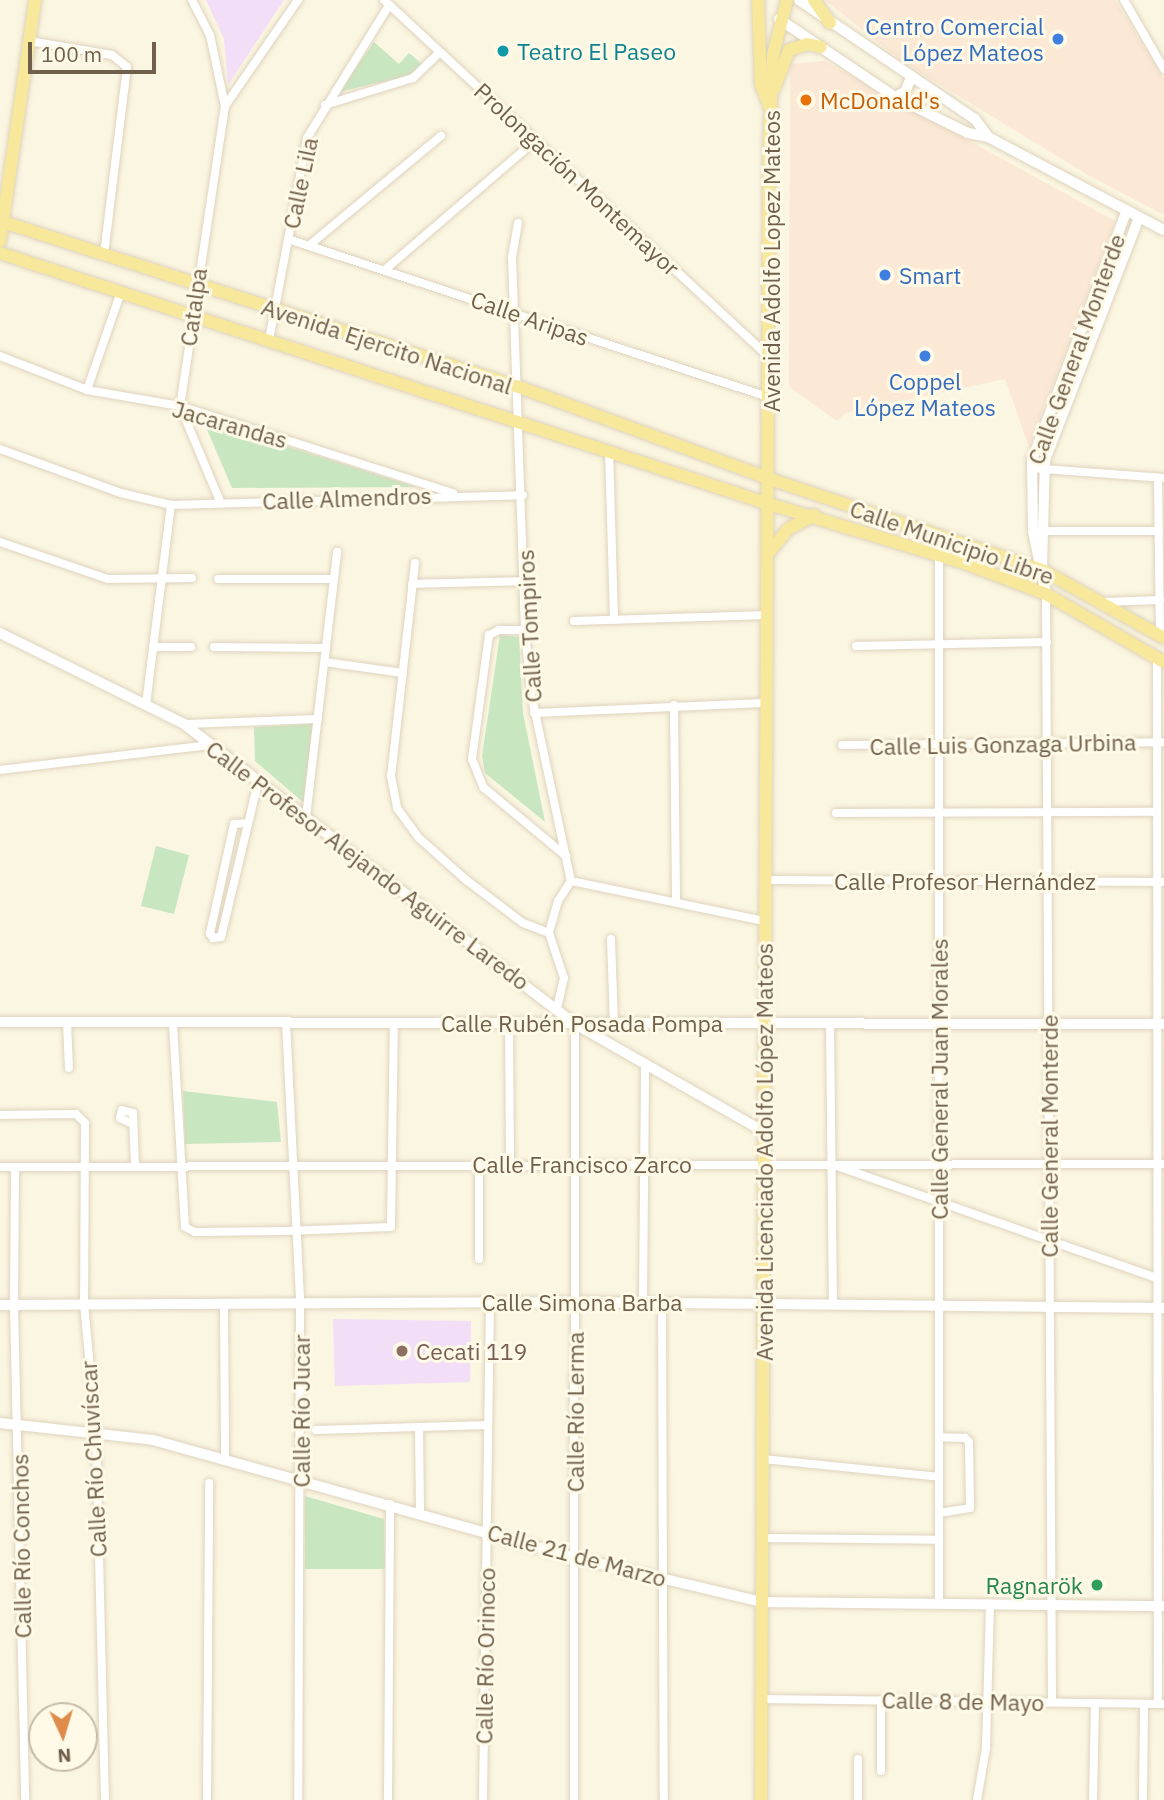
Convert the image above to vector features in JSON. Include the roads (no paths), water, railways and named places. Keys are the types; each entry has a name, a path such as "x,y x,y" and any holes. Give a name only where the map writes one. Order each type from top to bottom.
{"main road":[{"path":"0,242 35,0"},
{"path":"814,0 830,23"},
{"path":"757,1 779,19"},
{"path":"757,1 761,85 770,112"},
{"name":"Avenida Adolfo Lopez Mateos","path":"769,504 770,112 779,19 785,1"},
{"path":"771,95 789,50 807,44 821,47"},
{"name":"Avenida Ejercito Nacional","path":"2,221 275,311 519,387 770,479"},
{"name":"Avenida Ejercito Nacional","path":"0,253 769,504 814,514 939,555 1046,594 1161,660"},
{"name":"Calle Municipio Libre","path":"770,479 1042,570 1162,637"},
{"name":"Avenida Licenciado Adolfo López Mateos","path":"761,1800 765,703 769,504"},
{"path":"767,555 788,528 814,514"},
{"path":"866,530 876,514"}],"street":[{"path":"192,0 210,35 225,106"},
{"path":"225,106 298,0"},
{"path":"799,0 975,119 988,137"},
{"path":"1124,0 1164,69"},
{"path":"785,1 791,28"},
{"name":"Prolongación Montemayor","path":"386,2 770,359"},
{"name":"Calle Lila","path":"269,340 307,138 386,2"},
{"path":"779,19 895,97 968,133 988,137 1164,230"},
{"path":"29,41 113,55 127,67 104,253"},
{"path":"324,105 413,78 440,52"},
{"path":"895,97 905,92 911,78"},
{"name":"Catalpa","path":"220,501 180,406 190,315 225,106"},
{"path":"312,243 441,136"},
{"path":"387,268 536,140"},
{"name":"Calle General Monterde","path":"1052,1702 1047,642 1046,594 1031,468 1126,212"},
{"name":"Calle General Monterde","path":"1038,531 1042,471 1139,218"},
{"name":"Calle Tompiros","path":"518,223 512,257 526,581 525,630 534,713 571,881"},
{"name":"Calle Aripas","path":"288,239 312,243 514,314 771,398"},
{"path":"87,390 121,292"},
{"name":"Jacarandas","path":"0,356 87,390 180,406 459,495"},
{"name":"Calle Almendros","path":"0,449 121,493 171,505 220,501 523,495"},
{"path":"609,450 614,621"},
{"path":"1031,468 1042,471 1161,478 1158,531 1162,637"},
{"path":"146,705 171,505"},
{"path":"1038,531 1158,531"},
{"path":"0,542 108,579 163,581 192,578"},
{"path":"306,817 337,552"},
{"name":"Calle General Juan Morales","path":"939,555 939,1604"},
{"path":"415,563 391,776 397,808 419,838 465,878 523,923 549,933"},
{"path":"218,579 334,579"},
{"path":"412,584 526,581"},
{"path":"1102,602 1160,600"},
{"path":"574,621 767,615"},
{"path":"525,630 499,630 489,635 474,768 484,788 566,856"},
{"name":"Calle Profesor Alejando Aguirre Laredo","path":"0,633 184,724 575,1024 764,1132"},
{"path":"856,646 1047,642"},
{"path":"153,647 191,647"},
{"path":"214,647 326,648"},
{"path":"1161,660 1161,742 1157,812 1161,881 1161,1164 1157,1278 1161,1308 1161,1704"},
{"path":"326,662 402,673"},
{"path":"534,713 765,703"},
{"path":"674,705 676,902"},
{"path":"184,724 318,719"},
{"name":"Calle Luis Gonzaga Urbina","path":"842,745 1161,742"},
{"path":"0,770 210,745"},
{"path":"248,823 234,824 210,933 213,938 221,937 258,782"},
{"path":"836,813 1157,812"},
{"path":"222,880 234,883"},
{"name":"Calle Profesor Hernández","path":"765,880 1161,881"},
{"path":"557,1009 564,978 549,933 571,881 765,921"},
{"path":"611,939 614,1023"},
{"name":"Calle Rubén Posada Pompa","path":"0,1022 1161,1024"},
{"name":"Calle Río Jucar","path":"286,1022 300,1303 299,1800"},
{"path":"173,1024 180,1166 187,1229 296,1231 390,1228 394,1163 394,1022"},
{"path":"67,1023 69,1068"},
{"path":"509,1023 510,1164"},
{"path":"830,1023 833,1305"},
{"name":"Calle Río Lerma","path":"573,1800 576,1558 575,1024"},
{"path":"643,1302 645,1063"},
{"name":"Calle Río Chuvíscar","path":"0,1115 76,1114 85,1119 84,1304 96,1432 105,1800"},
{"path":"133,1124 135,1166"},
{"name":"Calle Francisco Zarco","path":"0,1167 293,1163 1161,1164"},
{"path":"479,1164 479,1259"},
{"path":"831,1164 1157,1278"},
{"name":"Calle Río Conchos","path":"15,1167 14,1305 19,1424 25,1800"},
{"name":"Calle Río Orinoco","path":"483,1800 490,1302"},
{"path":"662,1302 664,1800"},
{"name":"Calle Simona Barba","path":"0,1305 662,1302 1161,1308"},
{"path":"224,1304 225,1458"},
{"name":"Calle 21 de Marzo","path":"0,1423 96,1432 225,1458 576,1558 762,1602 1161,1606"},
{"path":"316,1430 488,1425"},
{"path":"419,1427 420,1513"},
{"path":"939,1513 970,1508 969,1442 965,1438 940,1437"},
{"path":"763,1459 939,1477"},
{"path":"207,1800 209,1483"},
{"path":"388,1800 390,1504"},
{"path":"762,1538 939,1540"},
{"path":"977,1800 989,1702 990,1604"},
{"name":"Calle 8 de Mayo","path":"762,1699 1161,1704"},
{"path":"881,1700 881,1771"},
{"path":"1093,1800 1095,1703"},
{"path":"1143,1800 1144,1704"},
{"path":"858,1800 859,1759"}],"place":[{"name":"Centro Comercial López Mateos","path":"1058,39"},
{"name":"Teatro El Paseo","path":"503,51"},
{"name":"McDonald's","path":"806,100"},
{"name":"Smart","path":"885,275"},
{"name":"Coppel López Mateos","path":"925,356"},
{"name":"Cecati 119","path":"402,1351"},
{"name":"Ragnarök","path":"1097,1585"}]}
